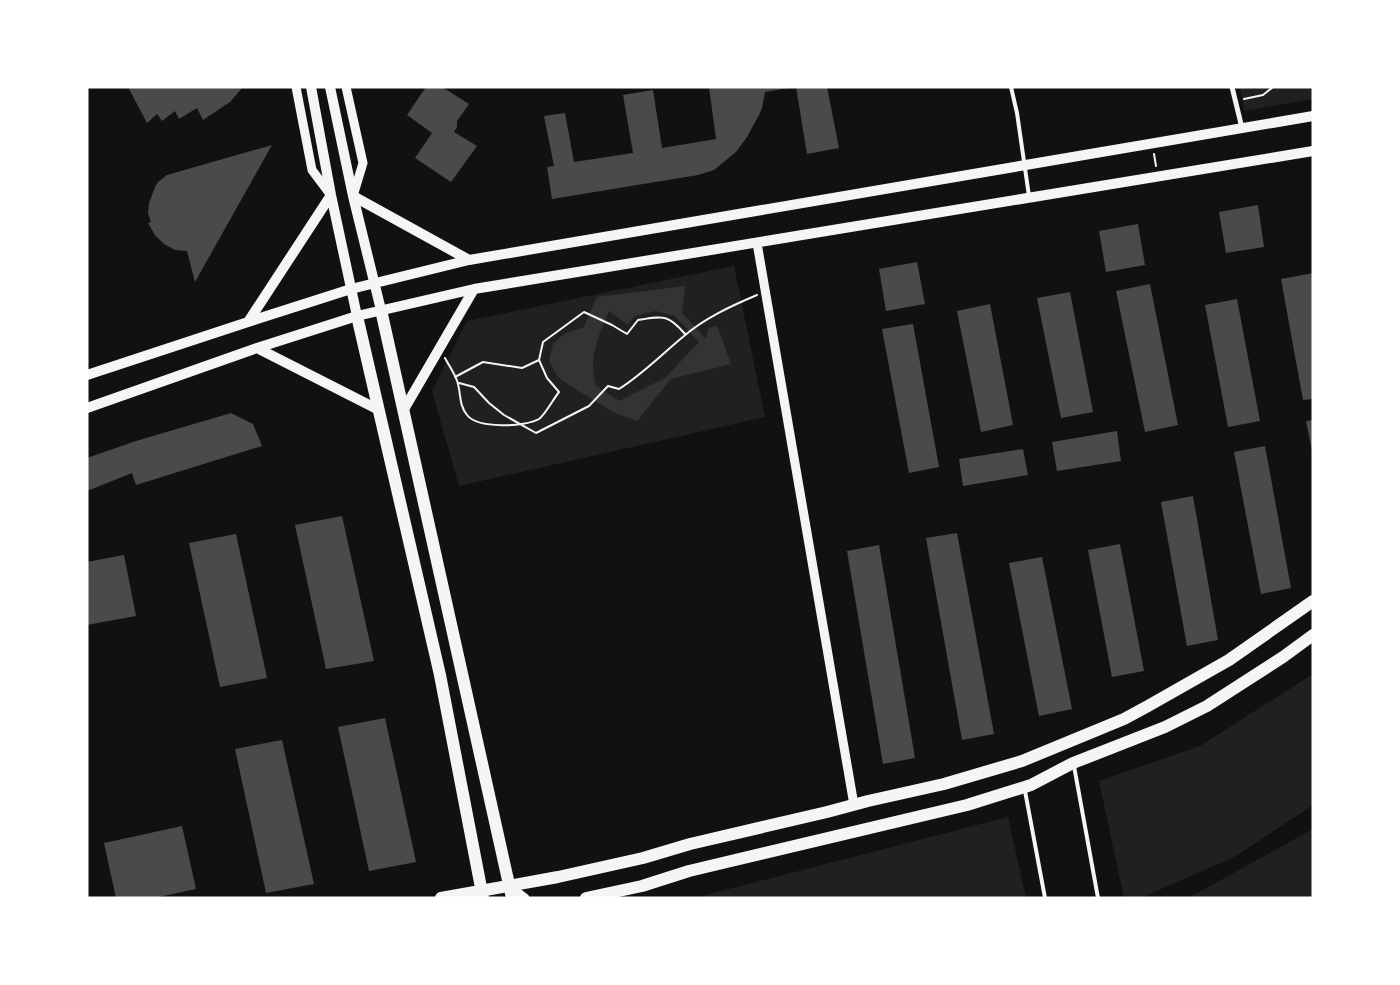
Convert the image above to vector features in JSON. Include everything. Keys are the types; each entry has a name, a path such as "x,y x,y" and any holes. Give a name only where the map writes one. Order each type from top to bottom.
{"main road":[{"path":"310,87 351,289 440,675 482,895"},
{"path":"330,87 511,892"},
{"path":"87,375 351,289 469,260 1313,116"},
{"path":"87,408 257,348 357,316 474,289 1313,151"},
{"path":"248,322 331,195"},
{"path":"353,196 469,260"},
{"path":"403,411 474,289"},
{"path":"257,348 379,410"},
{"path":"441,898 511,892 690,844 944,784 1022,761 1148,706 1229,660 1313,601"},
{"path":"586,898 642,886 689,871 967,805 1031,785 1073,763 1165,727 1208,706 1313,635"}],"street":[{"path":"296,87 312,170 331,195"},
{"path":"346,87 363,163 353,196"},
{"path":"1232,87 1242,128"},
{"path":"757,243 854,805"},
{"path":"511,892 525,898"}],"lane":[{"path":"1011,87 1029,197"},
{"path":"1073,763 1098,898"},
{"path":"1024,787 1045,898"}],"path":[{"path":"1235,101 1263,95 1273,87"},
{"path":"1152,144 1158,175"},
{"path":"458,383 474,387 489,404 536,433 589,406 608,386 619,389 637,378 685,334 706,320 765,292"},
{"path":"440,347 458,383 459,401 468,417 484,423 504,425 520,424 540,418 559,392 547,378 539,360 543,342 584,312 627,334 638,320 658,317 674,321 685,334"},
{"path":"455,377 483,362 522,368 539,360"}],"shaded area":[{"path":"1240,87 1313,87 1313,99 1244,111"},
{"path":"734,266 765,417 459,486 432,391 467,321"},
{"path":"685,286 682,313 706,339 708,328 717,326 731,364 671,379 637,421 613,412 557,376 549,360 553,344 564,334 584,327 597,297","holes":["609,311 628,325 634,316 656,311 675,316 699,342 665,378 619,401 596,386 594,356"]},
{"path":"1313,674 1313,805 1236,856 1141,898 1124,898 1099,781 1200,746"},
{"path":"1008,817 1026,898 694,898"},
{"path":"1313,829 1313,898 1188,898"}],"building":[{"path":"128,87 243,87 230,102 203,120 197,108 179,119 175,111 162,121 157,114 147,123"},
{"path":"426,87 442,87 469,104 457,121 454,132 477,146 451,182 415,158 432,133 407,115"},
{"path":"709,87 789,88 765,92 762,108 747,137 736,152 714,170 698,175 552,199 547,167 554,166 544,116 565,113 574,162 633,153 623,95 653,90 662,148 716,139"},
{"path":"796,87 827,87 839,148 807,154"},
{"path":"272,145 195,282 187,251 175,250 164,244 148,223 151,222 148,213 149,203 155,187 167,175"},
{"path":"1258,205 1264,247 1226,253 1219,212"},
{"path":"1138,224 1145,265 1106,272 1099,231"},
{"path":"917,262 925,304 886,311 879,269"},
{"path":"1313,273 1313,399 1303,400 1281,279"},
{"path":"1150,284 1178,425 1145,432 1116,291"},
{"path":"1070,292 1093,412 1061,418 1037,298"},
{"path":"1237,299 1260,421 1228,427 1205,305"},
{"path":"990,304 1013,425 981,432 957,311"},
{"path":"913,324 939,467 909,473 882,329"},
{"path":"231,413 253,424 262,446 136,485 132,473 87,491 87,458"},
{"path":"1313,420 1313,450 1312,451 1306,421"},
{"path":"1117,431 1121,461 1057,471 1052,442"},
{"path":"1265,446 1291,588 1261,594 1234,452"},
{"path":"1023,449 1028,475 963,486 959,459"},
{"path":"1193,496 1218,640 1187,646 1161,502"},
{"path":"342,516 374,661 326,669 295,525"},
{"path":"957,533 994,734 962,740 926,538"},
{"path":"236,534 267,678 220,687 189,543"},
{"path":"1120,544 1144,671 1112,677 1088,550"},
{"path":"879,545 915,758 883,764 847,551"},
{"path":"124,555 136,616 87,625 87,562"},
{"path":"1042,557 1072,709 1039,716 1009,563"},
{"path":"385,718 416,862 369,871 338,727"},
{"path":"282,740 314,884 266,893 235,749"},
{"path":"182,826 196,889 154,898 116,898 104,843"}]}
